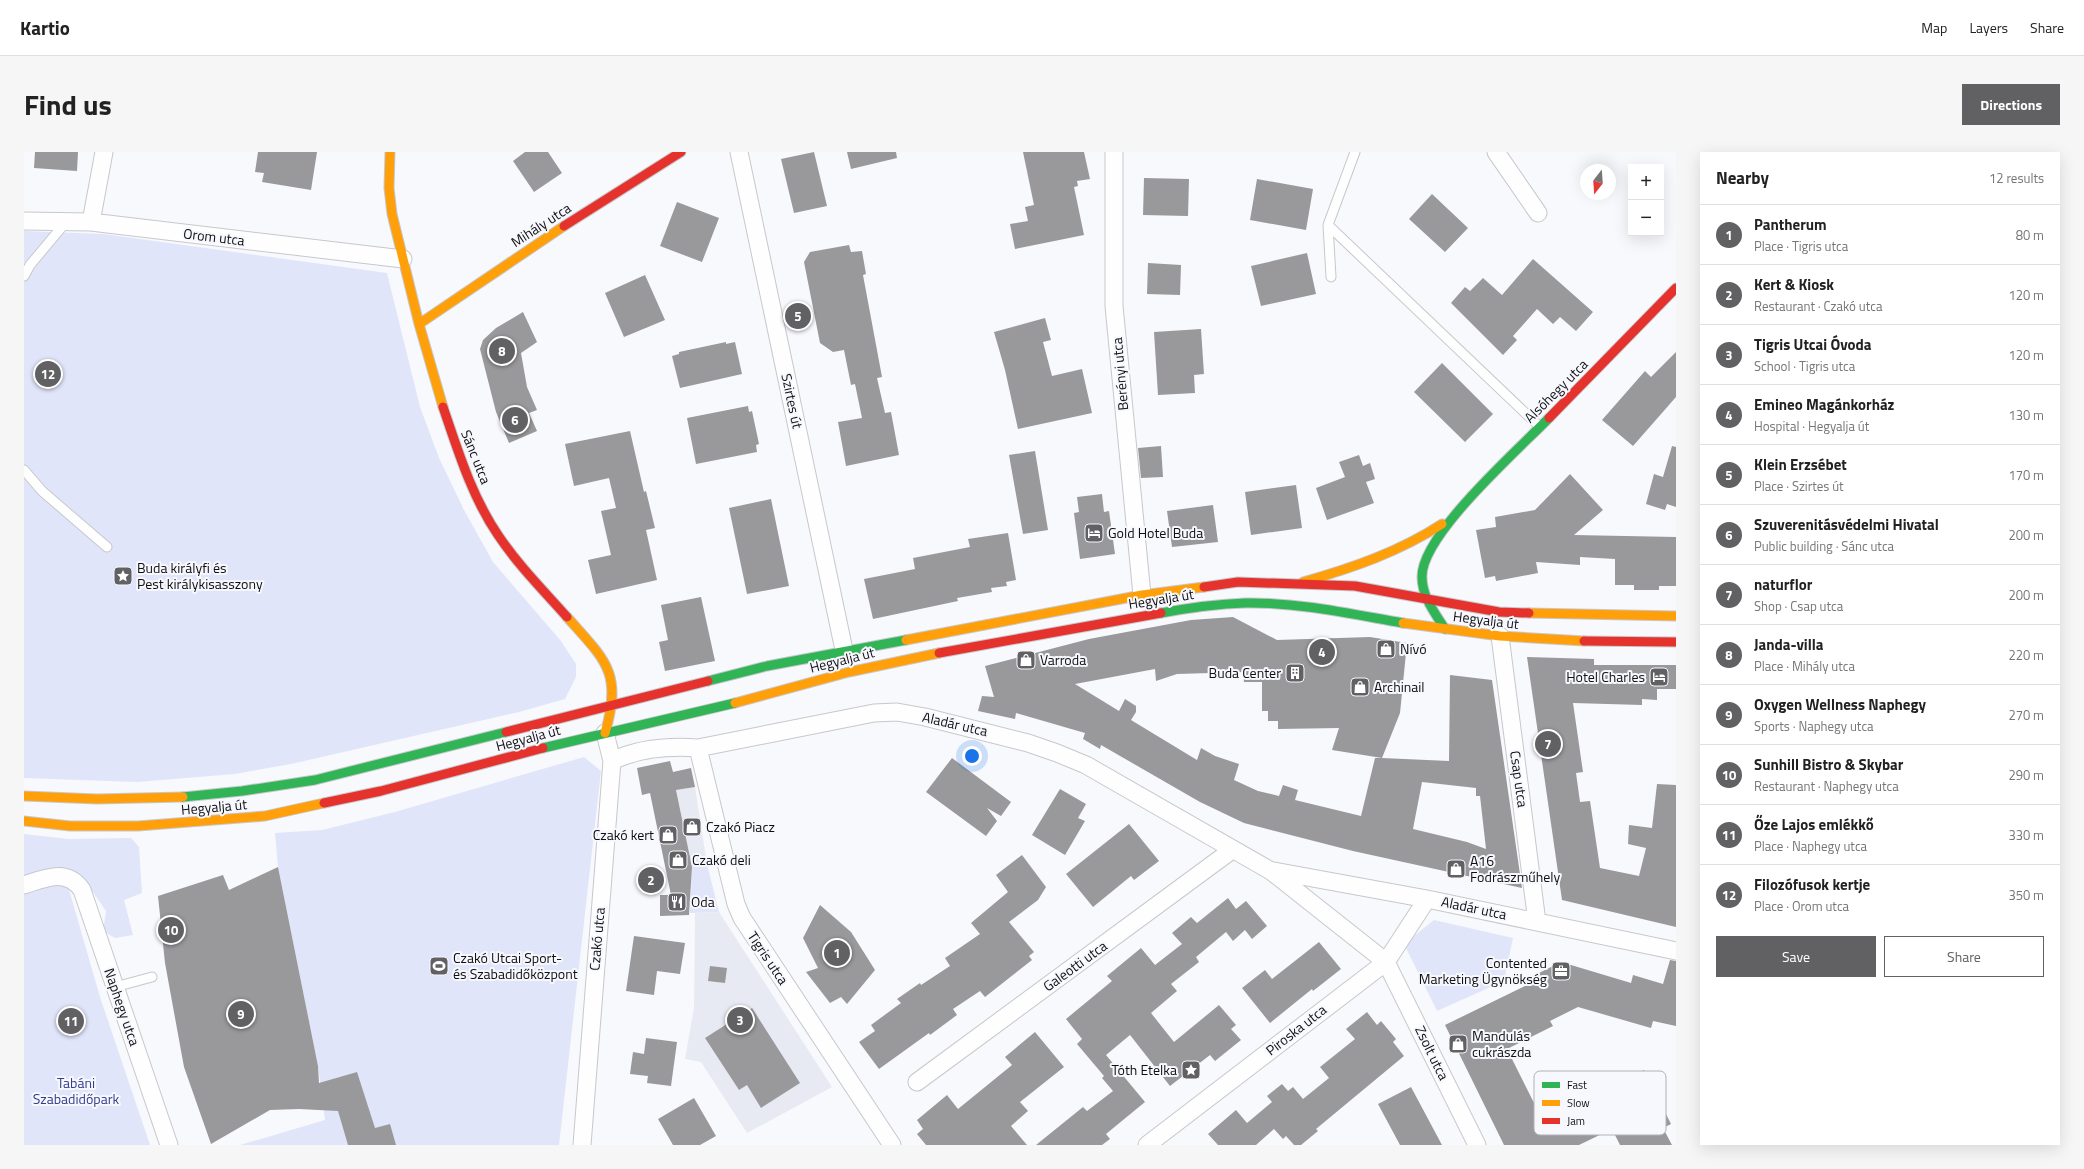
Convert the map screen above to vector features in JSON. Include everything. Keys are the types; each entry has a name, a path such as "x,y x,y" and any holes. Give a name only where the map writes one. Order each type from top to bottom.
{"main road":[{"name":"Sánc utca","path":"390,152 389,188 392,214 442,409 480,505 497,532 514,554 594,647 612,682 613,704 605,733"},
{"name":"Mihály utca","path":"419,324 558,230 681,152"},
{"name":"Alsóhegy utca","path":"1445,629 1427,599 1423,586 1422,572 1425,559 1431,545 1456,514 1676,288"},
{"name":"Alsóhegy utca","path":"1300,583 1352,569 1381,558 1416,540 1456,514"},
{"name":"Hegyalja út","path":"24,796 75,800 137,800 205,796 260,790 315,780 767,666 844,650 1142,595 1238,582 1355,586 1499,612 1676,616"},
{"name":"Hegyalja út","path":"24,820 70,826 138,826 265,816 381,791 605,733 752,699 849,672 976,646 1189,608 1246,603 1310,607 1445,629 1500,636 1561,641 1676,642"}],"street":[{"path":"90,222 104,152"},
{"name":"Szirtes út","path":"738,152 844,650"},
{"name":"Berényi utca","path":"1114,152 1114,306 1142,595"},
{"path":"1496,152 1538,213"},
{"name":"Orom utca","path":"24,221 90,222 403,259"},
{"name":"Csap utca","path":"1500,636 1537,922"},
{"name":"Aladár utca","path":"612,761 627,754 672,746 698,748 874,713 897,712 970,727 1058,752 1086,765 1232,850 1271,870 1386,962"},
{"name":"Czakó utca","path":"582,1145 581,1134 612,761 605,733"},
{"name":"Tigris utca","path":"698,748 736,904 742,918 892,1145"},
{"name":"Galeotti utca","path":"917,1082 1232,850"},
{"name":"Aladár utca","path":"1271,870 1427,899 1676,950"},
{"name":"Naphegy utca","path":"24,885 55,876 66,876 76,882 82,890 169,1145"},
{"name":"Piroska utca","path":"1147,1145 1386,962 1427,899"},
{"name":"Zsolt utca","path":"1386,962 1477,1145"}],"lane":[{"path":"1331,277 1328,225 1355,152"},
{"path":"24,276 30,265 66,222"},
{"path":"1328,225 1540,427"},
{"path":"24,470 42,491 107,548"},
{"path":"115,987 152,977"}],"shaded area":[{"name":"Czakó Piacz","path":"695,787 707,864 692,867 676,790"},
{"path":"719,912 832,1087 747,1133 701,1062 685,1059 694,1008 695,913"}],"green space":[{"path":"24,231 104,234 387,273 420,407 439,458 464,510 493,562 561,641 576,664 576,677 565,699 519,712 291,764 235,774 137,782 24,778"},
{"name":"Czakó Utcai Sport- és Szabadidőközpont","path":"584,757 601,771 559,1145 240,1145 325,1120 318,1066 278,867 275,833 322,830 395,812"},
{"name":"Tabáni Szabadidőpark","path":"24,834 68,839 131,838 139,847 142,893 124,900 133,935 115,938 103,931 106,911 93,892 82,882 68,886 100,997 150,1145 24,1145"},
{"path":"707,864 719,912 690,913 692,867"},
{"path":"1434,920 1513,938 1504,981 1437,1011 1404,944"}],"building":[{"path":"35,152 78,152 77,171 34,168"},
{"path":"258,152 317,152 311,190 262,182 264,173 255,172"},
{"path":"525,152 548,152 562,173 534,192 513,161"},
{"path":"814,152 827,206 794,213 781,159"},
{"path":"847,152 896,152 897,158 851,169"},
{"path":"1023,152 1084,152 1090,179 1077,181 1078,186 1074,187 1084,235 1015,249 1010,224 1028,221 1025,207 1034,205"},
{"path":"1144,178 1189,179 1188,216 1143,215"},
{"path":"1257,179 1313,189 1306,230 1250,220"},
{"path":"1432,194 1468,228 1445,252 1409,219"},
{"path":"677,202 719,218 702,262 660,246"},
{"path":"849,245 851,252 862,251 866,274 863,275 882,377 877,378 885,413 891,412 899,455 846,466 838,422 862,418 855,384 851,385 844,350 833,352 820,343 804,262 810,252"},
{"path":"1307,253 1316,294 1261,306 1251,266"},
{"path":"1533,259 1593,312 1576,331 1560,317 1553,324 1537,309 1513,336 1517,340 1503,355 1451,303 1465,287 1470,291 1483,278 1502,295"},
{"path":"1148,263 1181,265 1180,295 1147,294"},
{"path":"645,275 665,320 624,337 605,293"},
{"path":"523,312 537,342 521,353 527,387 537,410 529,413 537,431 509,443 496,412 480,349 483,340 496,328"},
{"path":"1045,318 1051,340 1043,342 1052,376 1082,369 1092,413 1018,429 1005,370 994,332"},
{"path":"1201,329 1204,374 1194,375 1195,393 1158,395 1154,332"},
{"path":"726,342 726,344 735,342 742,374 680,388 672,356 679,354 679,352"},
{"path":"1676,352 1676,397 1633,446 1602,420 1645,371 1651,377"},
{"path":"1442,363 1493,414 1465,442 1414,392"},
{"path":"748,406 749,412 752,411 759,444 756,445 757,452 696,464 687,418"},
{"path":"630,431 644,492 646,491 655,528 646,530 657,580 596,594 588,560 611,555 601,511 616,508 609,478 574,486 565,444"},
{"path":"1161,446 1163,477 1141,478 1138,448"},
{"path":"1672,446 1676,447 1676,507 1667,504 1665,510 1646,504 1654,474 1663,477"},
{"path":"1035,451 1048,530 1023,534 1009,455"},
{"path":"1359,455 1363,466 1370,463 1375,479 1366,482 1374,503 1327,520 1316,488 1345,477 1339,462"},
{"path":"1570,474 1603,510 1574,535 1676,537 1676,586 1659,586 1659,590 1634,590 1634,585 1615,585 1615,559 1580,557 1580,565 1536,562 1538,573 1496,581 1495,576 1485,578 1476,530 1496,527 1495,517 1535,510"},
{"path":"1296,485 1302,528 1251,535 1245,492"},
{"name":"Gold Hotel Buda","path":"1102,494 1104,512 1109,511 1115,554 1080,559 1074,513 1079,512 1077,497"},
{"path":"771,499 789,586 747,594 729,508"},
{"path":"1213,505 1218,542 1172,547 1167,511"},
{"path":"1008,533 1016,580 1006,582 1007,586 991,588 992,592 957,598 958,601 873,619 864,579 915,569 913,558 970,547 968,539"},
{"path":"701,597 715,661 665,671 659,642 668,640 661,605"},
{"path":"1233,617 1277,640 1370,637 1407,643 1400,713 1382,758 1449,761 1450,675 1492,680 1522,888 1353,851 1244,823 1200,802 1101,745 1100,749 1083,739 1085,733 1016,713 1015,719 978,711 982,696 994,697 985,666 1089,639 1191,620","holes":["1155,669 1156,681 1177,674 1243,672 1244,682 1262,682 1262,711 1268,711 1268,721 1278,721 1278,729 1339,728 1332,750 1382,758 1375,758 1361,816 1295,800 1298,790 1283,785 1279,796 1258,791 1234,780 1239,764 1215,756 1201,748 1197,760 1131,720 1136,712 1136,706 1125,699 1119,711 1075,684","1422,782 1476,788 1476,796 1480,796 1486,849 1467,842 1413,829"]},
{"path":"1527,657 1594,659 1594,665 1676,665 1676,689 1657,689 1657,700 1642,699 1642,705 1573,703 1583,772 1576,773 1580,802 1590,801 1600,868 1639,876 1646,848 1628,844 1629,825 1652,828 1657,784 1676,785 1676,927 1562,900"},
{"path":"952,758 1011,802 1001,816 987,808 997,821 986,836 926,792"},
{"path":"670,761 673,772 691,768 695,787 676,790 692,867 689,915 660,916 660,895 671,895 650,793 642,795 637,768"},
{"path":"1060,789 1086,804 1078,818 1085,821 1065,855 1032,835"},
{"path":"1129,824 1159,861 1134,880 1131,876 1093,907 1066,874"},
{"path":"1022,855 1046,887 1038,900 1009,922 1034,952 1029,956 1032,960 985,997 980,991 953,1009 957,1015 879,1069 859,1042 875,1031 871,1025 901,1003 897,999 920,983 921,985 950,966 945,958 980,934 971,923 1008,892 996,875"},
{"path":"278,867 318,1066 319,1083 357,1072 375,1128 390,1124 396,1145 348,1145 338,1111 299,1109 270,1110 211,1144 184,1067 165,963 158,896 223,875 229,890"},
{"path":"1228,898 1236,909 1246,901 1267,926 1252,939 1245,930 1233,941 1226,932 1196,957 1199,962 1171,984 1177,991 1151,1013 1174,1042 1219,1005 1236,1025 1231,1029 1241,1040 1215,1061 1210,1055 1170,1086 1130,1035 1106,1055 1145,1102 1106,1134 1110,1139 1102,1145 1036,1145 1083,1107 1087,1111 1113,1091 1102,1078 1104,1076 1077,1044 1082,1039 1066,1019 1112,981 1107,976 1141,948 1155,965 1182,944 1172,933 1191,917 1197,923"},
{"path":"820,905 851,932 875,970 847,1004 841,997 830,1003 806,972 818,968 803,938"},
{"path":"634,936 685,943 680,974 657,971 654,995 626,991"},
{"path":"1319,942 1341,969 1313,991 1312,989 1270,1023 1242,988 1265,970 1272,979"},
{"path":"1670,960 1676,961 1676,1026 1653,1021 1651,1028 1578,1007 1550,1021 1553,1026 1507,1049 1534,1103 1534,1135 1600,1135 1579,1145 1504,1145 1445,1025 1531,983 1529,978 1561,962 1631,983 1633,975 1663,984"},
{"path":"710,966 727,968 725,983 708,981"},
{"path":"752,1008 800,1083 761,1108 747,1085 739,1090 705,1038"},
{"path":"1367,1012 1377,1025 1381,1021 1396,1039 1393,1042 1404,1056 1316,1129 1318,1131 1301,1145 1294,1145 1286,1136 1283,1139 1274,1129 1256,1145 1218,1145 1208,1134 1236,1110 1247,1123 1272,1102 1267,1096 1282,1084 1288,1091 1293,1087 1303,1099 1329,1078 1320,1067 1355,1039 1346,1029"},
{"path":"1035,1032 1064,1067 1020,1102 1028,1111 1011,1126 1027,1145 926,1145 917,1134 923,1129 917,1120 947,1095 958,1109 1012,1065 1005,1057"},
{"path":"646,1038 677,1042 671,1086 647,1083 648,1076 630,1074 633,1052 644,1054"},
{"path":"1411,1087 1442,1145 1400,1145 1378,1104"},
{"path":"694,1098 716,1136 700,1145 673,1145 658,1119"},
{"path":"1666,1114 1671,1124 1666,1126"},
{"path":"1666,1134 1672,1145 1620,1145 1615,1135 1666,1135"}],"traffic: fast":[{"path":"1445,629 1424,591 1422,577 1426,559 1437,539 1474,494 1495,471 1549,418"},
{"path":"1161,613 1224,604 1265,603 1324,609 1403,623"},
{"path":"708,681 767,666 906,640"},
{"path":"543,748 735,703"},
{"path":"183,797 242,791 315,780 506,732"}],"traffic: slow":[{"path":"390,152 389,188 392,214 419,324 443,407"},
{"path":"419,324 564,226"},
{"path":"1303,582 1339,571 1392,551 1442,524"},
{"path":"906,640 1142,595 1204,587"},
{"path":"1529,613 1676,616"},
{"path":"567,617 592,645 607,668 611,681 612,695 605,733"},
{"path":"1403,623 1500,636 1584,641"},
{"path":"735,703 849,672 939,653"},
{"path":"24,796 97,799 183,797"},
{"path":"24,821 70,826 138,826 265,816 324,803"}],"traffic: jam":[{"path":"564,226 681,152"},
{"path":"1549,418 1676,288"},
{"path":"443,407 466,473 489,520 514,557 567,617"},
{"path":"1204,587 1238,582 1355,586 1499,612 1529,613"},
{"path":"939,653 1161,613"},
{"path":"1584,641 1676,642"},
{"path":"506,732 708,681"},
{"path":"324,803 381,791 543,748"}],"place":[{"name":"Klein Erzsébet","path":"798,316"},
{"name":"Janda-villa","path":"502,351"},
{"name":"Filozófusok kertje","path":"48,374"},
{"name":"Szuverenitásvédelmi Hivatal","path":"515,420"},
{"name":"Gold Hotel Buda","path":"1094,533"},
{"name":"Buda királyfi és Pest királykisasszony","path":"123,576"},
{"name":"Nívó","path":"1386,649"},
{"name":"Emineo Magánkorház","path":"1322,652"},
{"name":"Varroda","path":"1026,660"},
{"name":"Buda Center","path":"1295,673"},
{"name":"Hotel Charles","path":"1659,677"},
{"name":"Archinail","path":"1360,687"},
{"name":"naturflor","path":"1548,744"},
{"name":"Czakó Piacz","path":"692,827"},
{"name":"Czakó kert","path":"668,835"},
{"name":"Czakó deli","path":"678,860"},
{"name":"A16 Fodrászműhely","path":"1456,869"},
{"name":"Kert & Kiosk","path":"651,880"},
{"name":"Oda","path":"677,902"},
{"name":"Sunhill Bistro & Skybar","path":"171,930"},
{"name":"Pantherum","path":"837,953"},
{"name":"Czakó Utcai Sport- és Szabadidőközpont","path":"439,966"},
{"name":"Contented Marketing Ügynökség","path":"1561,971"},
{"name":"Oxygen Wellness Naphegy","path":"241,1014"},
{"name":"Tigris Utcai Óvoda","path":"740,1020"},
{"name":"Őze Lajos emlékkő","path":"71,1021"},
{"name":"Mandulás cukrászda","path":"1458,1044"},
{"name":"Tóth Etelka","path":"1191,1070"}]}
